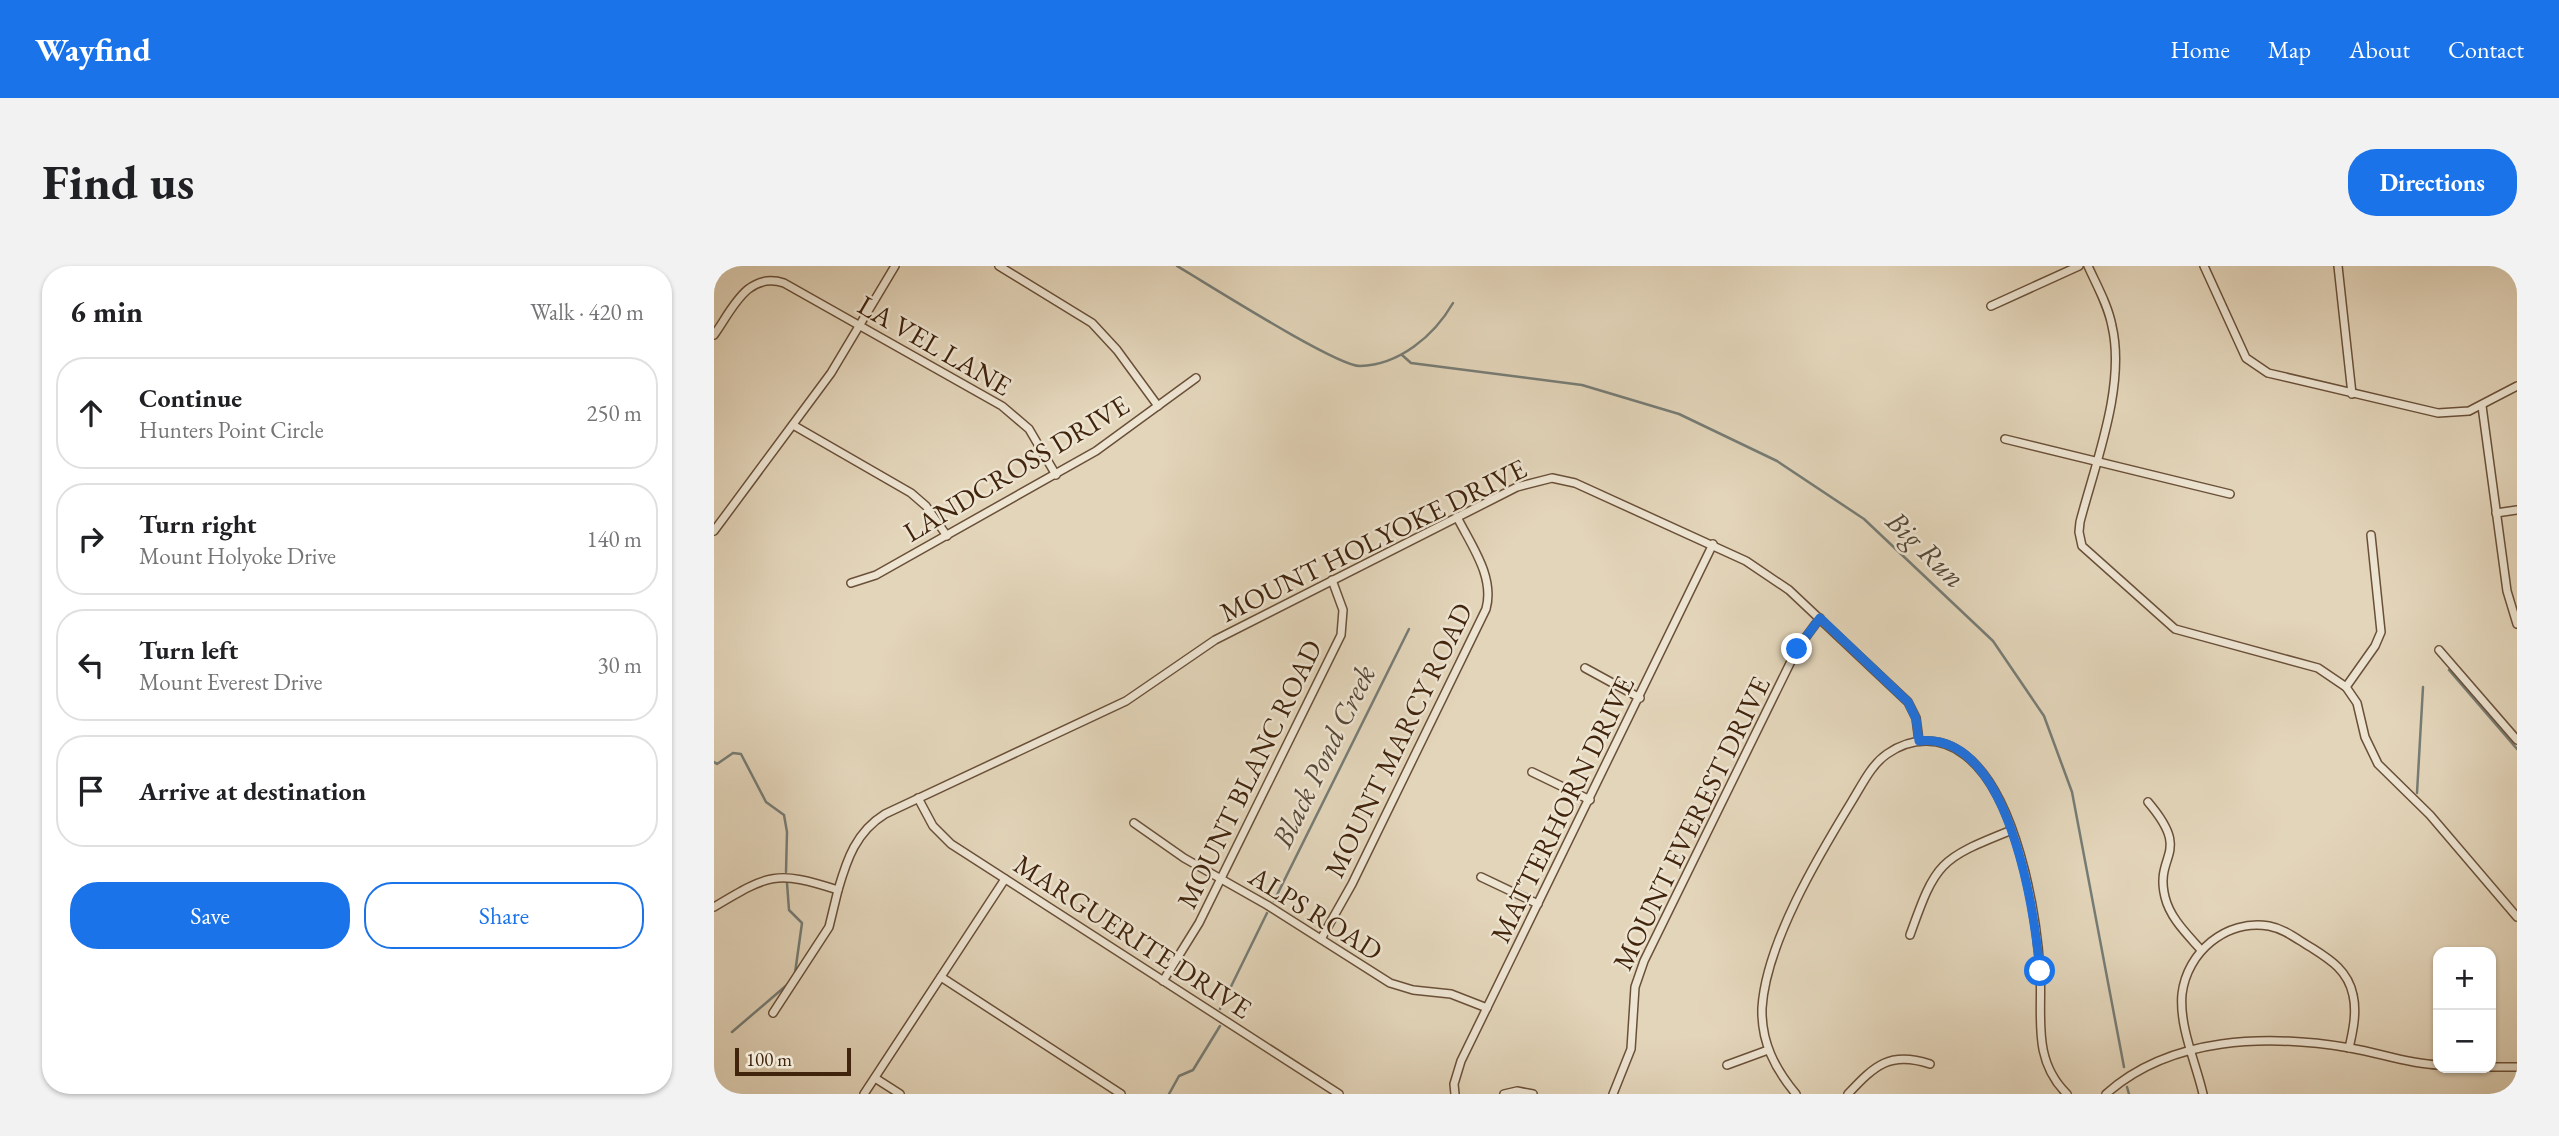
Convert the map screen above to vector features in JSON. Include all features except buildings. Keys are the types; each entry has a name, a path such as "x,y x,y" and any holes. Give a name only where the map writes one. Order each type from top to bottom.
{"street":[{"path":"714,531 793,425 860,326 894,266"},
{"path":"999,266 1092,323 1117,349 1158,406"},
{"path":"1991,306 2079,266"},
{"path":"2088,266 2108,312 2115,348 2112,397 2080,522 2079,540 2088,552 2160,618 2186,634 2318,668 2346,687 2357,703 2365,737 2378,764 2430,815 2517,917"},
{"path":"2204,266 2250,362 2268,373 2438,413 2458,413 2482,406 2517,386"},
{"path":"2338,266 2352,394"},
{"name":"LA VEL LANE","path":"714,335 751,285 770,279 783,282 1016,416 1038,442 1056,474"},
{"name":"LANDCROSS DRIVE","path":"851,583 876,575 1096,451 1196,378"},
{"path":"2482,406 2508,600 2517,624"},
{"path":"793,425 911,493 926,506 947,536"},
{"path":"2005,439 2230,494"},
{"name":"MOUNT HOLYOKE DRIVE","path":"838,890 848,853 874,821 1126,701 1215,640 1531,482 1560,479 1589,488 1713,544 1760,569 1820,618 1908,702 1916,719 1919,741"},
{"path":"2496,513 2517,510"},
{"name":"MOUNT MARCY ROAD","path":"1321,939 1352,884 1486,609 1489,589 1485,574 1457,517"},
{"path":"2346,687 2370,655 2381,632 2371,535"},
{"name":"MATTERHORN DRIVE","path":"1455,1094 1456,1073 1713,544"},
{"name":"MOUNT BLANC ROAD","path":"1163,981 1199,923 1341,635 1343,610 1332,580"},
{"name":"MOUNT EVEREST DRIVE","path":"1613,1094 1631,1049 1635,987 1644,961 1797,649 1820,618"},
{"path":"2438,650 2517,740"},
{"path":"1586,668 1640,698"},
{"path":"1796,1094 1779,1073 1768,1050 1762,1022 1766,985 1783,932 1819,855 1871,770 1886,754 1919,741 1943,743 1973,761 2005,813 2021,855 2036,928 2042,1053 2050,1074 2067,1094"},
{"path":"1532,772 1590,800"},
{"name":"MARGUERITE DRIVE","path":"918,798 943,838 1339,1094"},
{"path":"2148,802 2170,834 2172,842 2163,885 2167,904 2177,923 2202,950"},
{"name":"ALPS ROAD","path":"1134,823 1184,858 1396,986 1451,994 1487,1008"},
{"path":"1910,935 1928,883 1936,872 1969,847 2012,830"},
{"path":"714,907 758,880 776,876 801,878 838,890 829,927 774,1013"},
{"path":"1481,877 1538,904"},
{"path":"864,1094 1005,879"},
{"path":"2203,1094 2186,1027 2182,995 2189,969 2202,950 2234,929 2269,926 2287,933 2331,960 2346,977 2353,993 2355,1010 2349,1048"},
{"path":"941,977 1121,1094"},
{"path":"2106,1094 2123,1079 2154,1062 2192,1049 2275,1042 2349,1048 2419,1065 2433,1065"},
{"path":"1727,1065 1768,1050"},
{"path":"1848,1094 1869,1071 1882,1063 1903,1059 1930,1064"},
{"path":"2496,1067 2517,1067"},
{"path":"875,1078 900,1094"},
{"path":"1504,1094 1524,1091 1533,1094"}],"waterway":[{"path":"1177,266 1299,339 1325,353 1360,366 1388,360 1414,347 1436,327 1453,303"},
{"name":"Big Run","path":"1402,355 1411,363 1582,385 1679,414 1777,461 1864,519 1993,641 2044,716 2072,792 2124,1067"},
{"name":"Black Pond Creek","path":"1274,901 1409,629"},
{"path":"2449,670 2517,749"},
{"path":"2417,793 2423,687"},
{"path":"714,762 717,764 733,753 741,754 766,802 784,815 787,832 786,872"},
{"path":"787,883 789,910 802,923 795,973"},
{"name":"Black Pond Creek","path":"1220,1009 1267,913"},
{"path":"732,1032 788,984"},
{"name":"Black Pond Creek","path":"1169,1094 1179,1076 1193,1070 1220,1026"},
{"name":"Big Run","path":"2127,1087 2129,1094"}],"route":[{"path":"1797,649 1820,618 1908,702 1916,719 1919,741 1943,743 1964,753 1978,767 2005,813 2021,855 2036,928 2040,971"}]}
